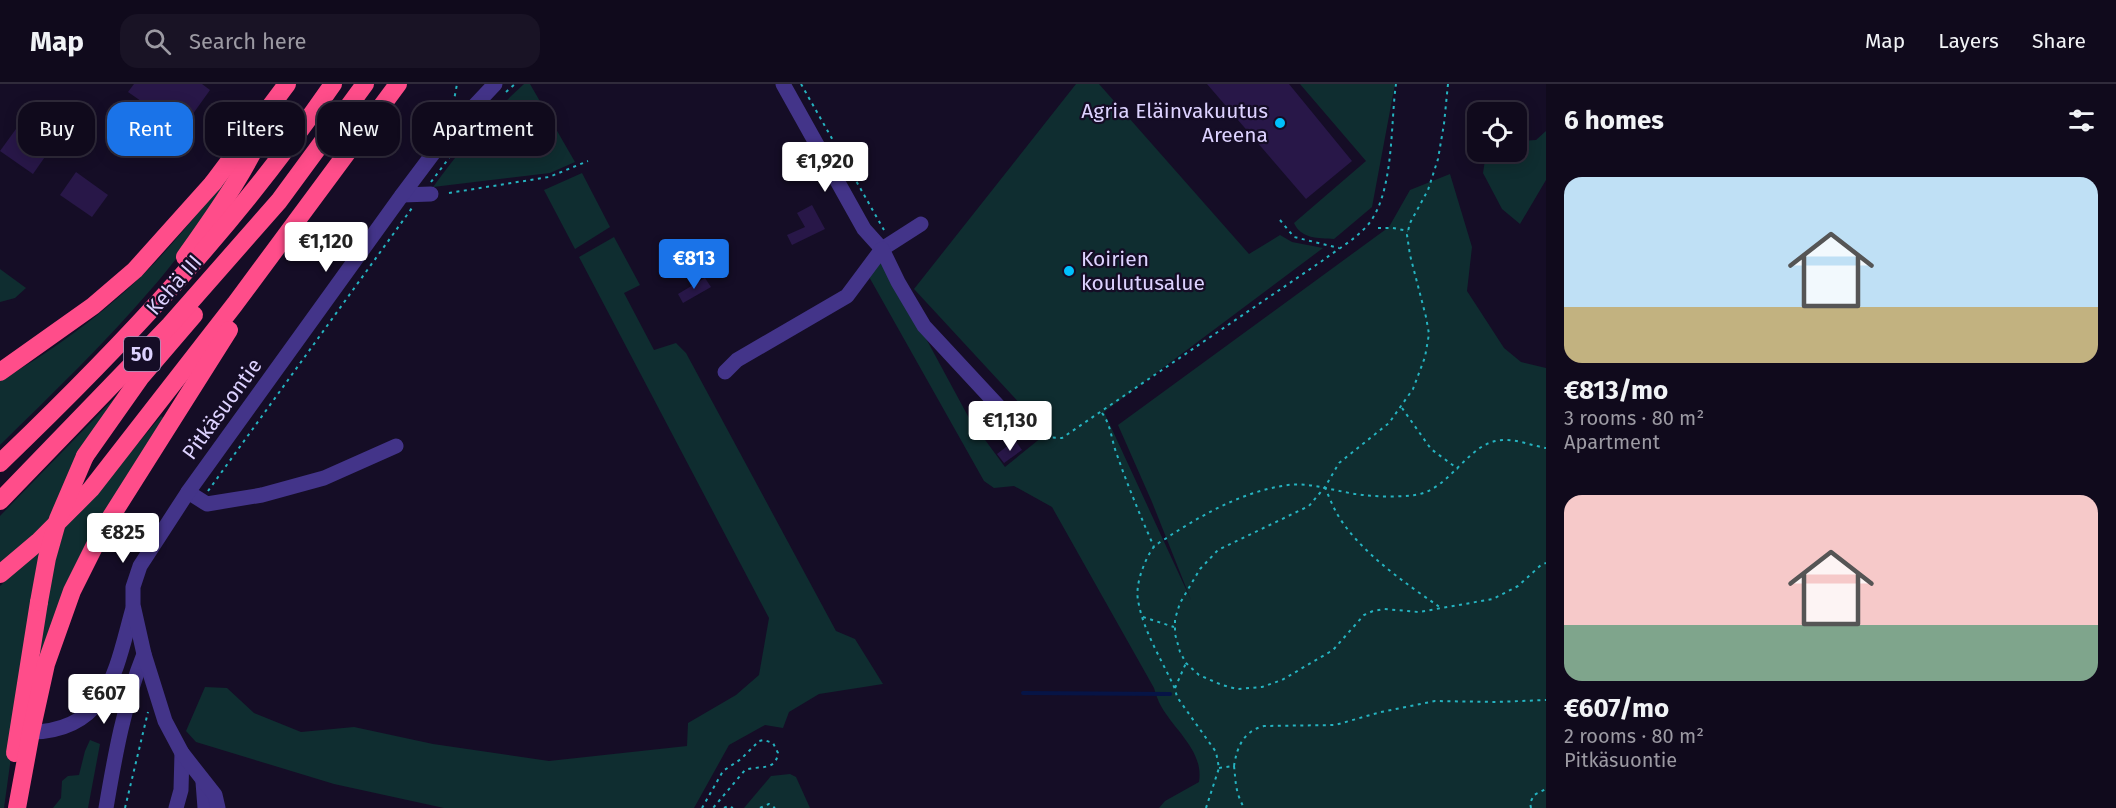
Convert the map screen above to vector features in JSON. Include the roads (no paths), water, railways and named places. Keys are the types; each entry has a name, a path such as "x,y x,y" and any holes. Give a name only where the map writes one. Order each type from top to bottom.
{"highway":[{"path":"151,312 176,269 234,186 262,134 280,84"},
{"path":"0,372 93,306 135,270 213,183 287,84"},
{"name":"Kehä III","path":"0,463 87,379 151,312 250,196 333,84"},
{"name":"Kehä III","path":"0,501 170,325 279,201 365,84"},
{"path":"0,574 38,542 91,489 279,246 398,84"},
{"path":"8,808 22,703 47,558 58,519 85,456 140,378 257,237 279,201"},
{"path":"17,808 46,664 57,629 85,563 102,531 242,309 279,246"},
{"path":"0,364 34,348"}],"street":[{"path":"783,84 864,229 887,246 898,282 924,326 1013,422"},
{"name":"Pitkäsuontie","path":"218,808 215,795 182,753 165,721 144,654 133,605 134,587 140,566 194,496 402,195 447,135 497,92"},
{"path":"402,195 427,194"},
{"path":"725,372 737,360 847,296 887,246 921,224"},
{"path":"194,496 207,504 262,495 324,478 396,446"},
{"path":"31,732 62,728 77,722 94,708 108,689 133,605"},
{"path":"106,808 119,734 128,699 144,654"},
{"path":"176,808 180,790 182,753"},
{"path":"203,782 205,808"}],"waterway":[{"path":"1023,693 1170,694"}],"place":[{"name":"Agria Eläinvakuutus Areena","path":"1280,123"},
{"name":"Koirien koulutusalue","path":"1069,271"}]}
